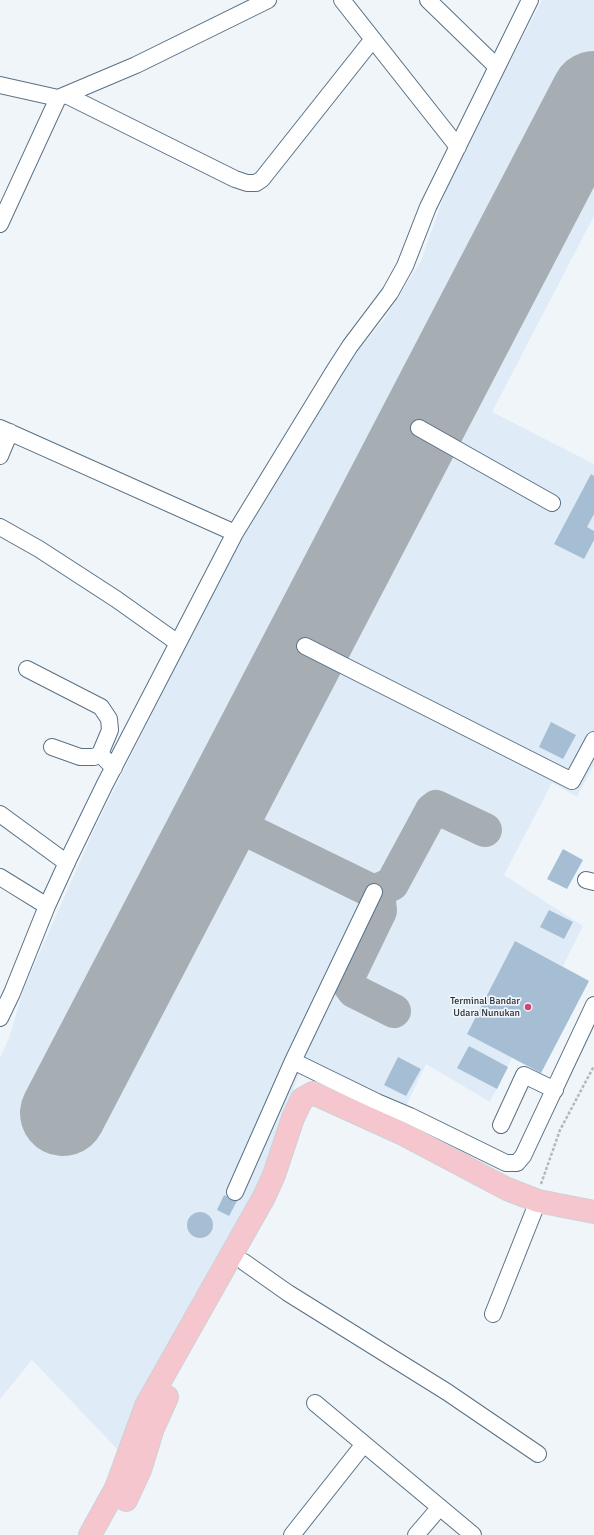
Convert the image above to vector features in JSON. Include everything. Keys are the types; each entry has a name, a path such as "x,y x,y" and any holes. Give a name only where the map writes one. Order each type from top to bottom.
{"highway":[{"path":"106,1535 130,1492 140,1470 153,1428 165,1399 277,1202 303,1134 313,1093"},
{"path":"90,1535 119,1482 146,1406 264,1197 274,1175 293,1118 302,1099 313,1093 406,1124 508,1189 537,1200 594,1212"}],"street":[{"path":"0,224 62,97 136,65 268,0"},
{"path":"342,0 458,147"},
{"path":"428,0 497,67"},
{"path":"0,1018 18,979 47,906 67,863 114,768 235,533 334,371 350,346 390,293 405,266 428,207 530,0"},
{"path":"0,85 62,97 235,180 256,183 262,179 373,39"},
{"path":"419,428 552,503"},
{"path":"0,456 5,430 235,533"},
{"path":"0,527 39,549 110,594 178,643"},
{"path":"305,646 572,781 594,740"},
{"path":"27,669 101,706 109,719 110,730 100,754 94,757 80,757 52,747"},
{"path":"100,754 114,768"},
{"path":"0,814 67,863"},
{"path":"3,883 47,906"},
{"path":"235,1192 293,1061 374,892"},
{"path":"293,1061 377,1102 406,1124 506,1163 517,1163 523,1156 594,1005"},
{"path":"501,1125 524,1075 555,1090"},
{"path":"493,1314 537,1200"},
{"path":"244,1262 288,1293 447,1392 538,1454"},
{"path":"315,1403 473,1535"},
{"path":"292,1535 364,1444"},
{"path":"416,1535 440,1507"}],"path":[{"path":"537,1200 560,1130 594,1066"}],"shaded area":[{"path":"542,0 594,0 594,216 492,412 594,464 594,765 577,797 552,783 504,875 583,926 563,966 589,981 541,1073 512,1058 490,1102 426,1064 399,1121 300,1071 259,1189 119,1451 32,1360 0,1399 0,1058 9,1038 24,988 93,832 233,551 333,380 384,319 421,261 452,173"}],"building":[{"path":"591,474 594,476 594,514 587,527 594,531 594,540 584,559 554,544"},
{"path":"551,722 576,735 563,759 539,747"},
{"path":"563,849 583,860 567,889 547,879"},
{"path":"549,910 573,922 564,939 540,927"},
{"name":"Terminal Bandar Udara Nunukan","path":"515,941 589,981 541,1073 467,1034"},
{"path":"469,1046 508,1067 497,1089 457,1068"},
{"path":"398,1057 421,1069 406,1096 384,1085"},
{"path":"224,1195 237,1201 229,1216 217,1210"},
{"path":"200,1212 209,1216 213,1225 209,1234 200,1238 191,1234 187,1225 191,1216"}],"taxiway":[{"path":"230,790 235,812 245,829"},
{"path":"374,892 392,884 432,810 436,807 485,830"},
{"path":"205,839 222,832 245,829 374,892 379,901 380,911 348,977 349,984 354,991 394,1011"}],"runway":[{"path":"63,1113 594,94"}],"place":[{"name":"Terminal Bandar Udara Nunukan","path":"528,1007"}]}
